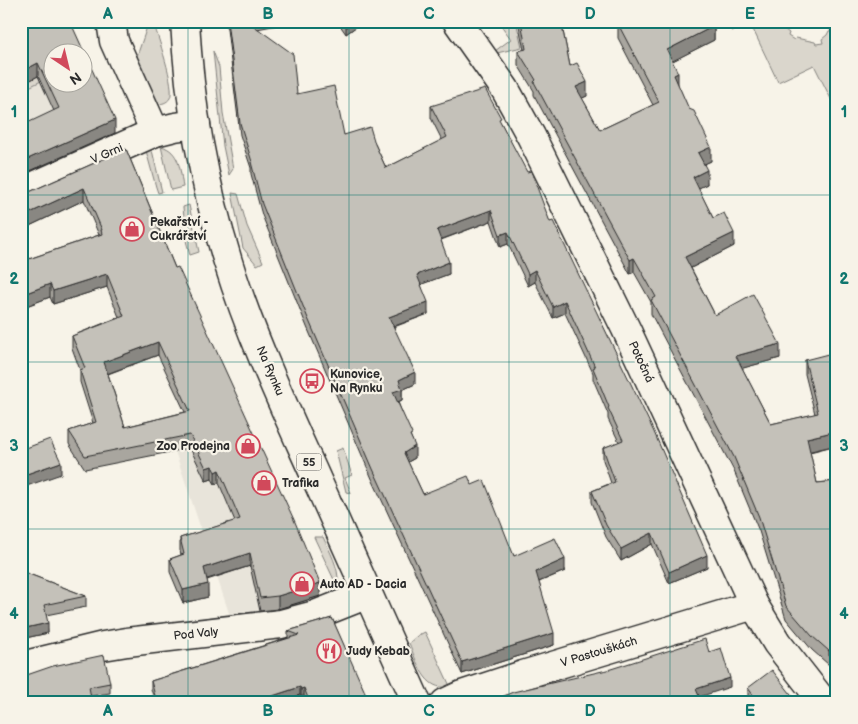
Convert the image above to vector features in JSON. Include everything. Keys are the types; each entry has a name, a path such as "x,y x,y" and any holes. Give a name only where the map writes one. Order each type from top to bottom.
{"street":[{"path":"111,21 114,41 155,132"},
{"name":"Na Rynku","path":"185,21 196,124 215,217 243,306 295,431 417,703"},
{"name":"Potočná","path":"457,21 505,89 531,136 626,330 754,605 777,643 824,703"},
{"name":"V Grni","path":"21,192 155,132 175,126 196,124"},
{"name":"Pod Valy","path":"21,666 127,642 281,624 315,615 368,594"},
{"name":"V Pastouškách","path":"445,703 462,695 514,678 754,605"}],"shaded area":[{"path":"149,21 153,21 170,83 170,98 160,104 156,104 136,59"},
{"path":"498,21 516,21 522,47 497,53 495,51 511,39"},
{"path":"728,21 774,21 789,33 788,36 794,40 796,38 815,42 816,44 823,43 822,39 829,31 832,31 832,22 829,21 837,21 837,111 814,65 778,82 750,23 732,31"},
{"path":"213,51 219,67 223,113 233,169 229,175 223,146"},
{"path":"31,63 41,81 21,91 21,67"},
{"path":"41,81 42,92 46,92 64,132 21,138 21,91"},
{"path":"151,146 162,192 158,193 145,147"},
{"path":"161,146 167,148 176,157 183,187 171,190"},
{"path":"232,193 238,194 247,226 263,262 257,265 243,248"},
{"path":"189,205 199,252 190,255 180,219 184,218 183,207"},
{"path":"246,430 320,597 261,616 231,619 175,451"},
{"path":"343,448 352,475 345,478 351,493 346,492 336,451"},
{"path":"314,537 323,537 334,560 338,577 338,583 336,584"},
{"path":"425,632 450,686 441,687 434,685 418,666 409,643"}],"building":[{"path":"21,21 70,21 80,42 42,42 42,72 38,63 21,72"},
{"path":"227,21 247,21 293,54 297,94 334,86 344,135 370,127 375,144 386,168 447,137 431,106 485,89 527,172 531,171 550,222 553,221 654,432 707,555 669,572 652,533 621,549 606,525 592,491 615,482 603,448 623,440 608,408 593,368 595,367 565,301 553,307 535,270 528,274 508,232 500,235 491,210 437,230 449,262 417,275 428,302 389,317 415,372 399,380 402,389 393,392 412,434 410,435 415,446 404,453 423,494 468,476 472,485 484,480 514,556 555,538 565,559 536,572 554,633 462,662 373,469 307,316 262,204 240,123"},
{"path":"521,21 561,21 570,66 577,63 587,82 576,87 600,130 659,102 618,24 629,21 713,21 714,26 667,50 678,73 674,75 689,109 694,111 711,147 698,153 707,170 693,177 713,218 724,213 734,233 685,257 715,315 753,294 780,344 736,356 771,424 818,413 805,360 832,353 837,373 837,431 807,438 817,483 837,481 837,558 835,557 837,559 837,656 812,636 786,606 759,517 734,457 651,300 656,297 634,258 630,260 534,82 536,80 518,51 526,49"},
{"path":"92,69 115,120 21,162 21,126 59,108 52,92 92,92"},
{"path":"126,149 175,268 178,267 295,522 320,583 278,596 260,598 250,553 204,568 208,584 183,590 170,559 184,554 180,538 240,519 219,470 215,472 212,466 206,468 190,435 85,456 69,431 96,422 80,370 85,368 72,336 124,316 107,274 53,291 50,284 21,295 21,258 23,261 102,234 84,188 21,217 21,194","holes":["158,342 190,411 125,427 104,362"]},
{"path":"50,439 61,462 21,476 21,450"},
{"path":"21,571 86,596 44,605 48,623 21,629"},
{"path":"332,618 368,703 310,703 304,688 301,689 300,687 251,703 157,703 151,681 299,635 288,631"},
{"path":"705,639 709,652 721,648 730,678 696,689 702,703 488,703 513,692 611,669"},
{"path":"104,655 110,683 89,687 92,703 21,703 21,677 53,666"},
{"path":"772,670 798,703 759,703 748,688"}],"place":[{"name":"Pekařství - Cukrářství","path":"132,229"},
{"name":"Kunovice, Na Rynku","path":"312,381"},
{"name":"Zoo Prodejna","path":"248,446"},
{"name":"Trafika","path":"264,483"},
{"name":"Auto AD - Dacia","path":"302,584"},
{"name":"Judy Kebab","path":"329,651"}]}
